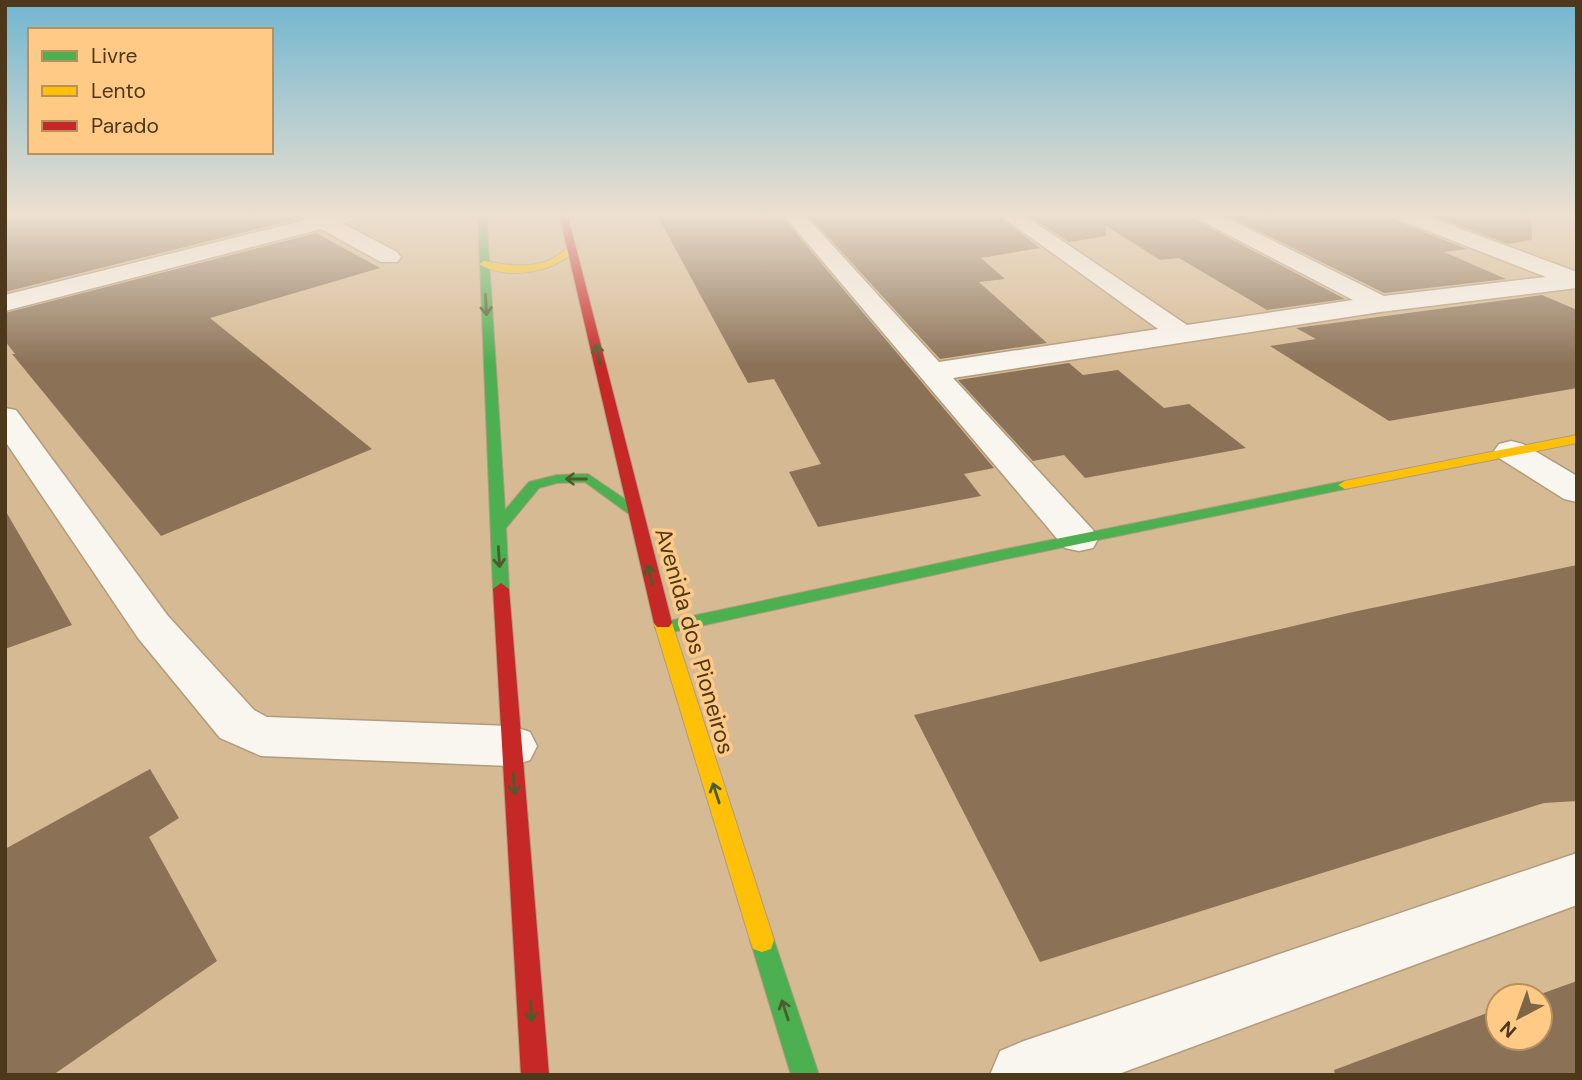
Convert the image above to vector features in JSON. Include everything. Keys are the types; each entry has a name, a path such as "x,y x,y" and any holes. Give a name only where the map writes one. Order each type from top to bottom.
{"main road":[{"path":"536,1075 497,528 484,264 514,269 552,263"},
{"name":"Avenida dos Pioneiros","path":"577,263 664,628 806,1075"},
{"path":"664,628 903,573 1577,439"},
{"path":"497,528 534,485 557,480 588,478 634,511"}],"street":[{"path":"5,303 148,263"},
{"path":"836,263 1079,538"},
{"path":"1080,263 1182,334"},
{"path":"1301,263 1380,304"},
{"path":"1531,263 1577,281"},
{"path":"932,372 1380,304 1577,281"},
{"path":"5,417 153,627 237,724 261,736 512,746"},
{"path":"1511,452 1577,491"},
{"path":"1024,1075 1577,879"}],"building":[{"path":"5,263 119,263 5,292"},
{"path":"198,263 372,263 380,268 210,318 372,449 161,536 12,354 15,354 5,341 5,313"},
{"path":"683,263 821,263 994,468 964,474 981,496 818,527 789,472 821,464 774,379 748,383"},
{"path":"852,263 987,263 1005,279 979,282 1047,343 940,359"},
{"path":"1188,263 1277,263 1345,299 1267,310"},
{"path":"1324,263 1470,263 1506,279 1384,293"},
{"path":"1542,295 1577,310 1577,388 1389,421 1270,346 1316,339 1296,328"},
{"path":"1069,363 1083,375 1118,370 1164,408 1189,404 1246,448 1085,478 1064,455 1033,461 958,380"},
{"path":"5,510 72,625 5,649"},
{"path":"1577,565 1577,801 1544,803 1040,962 914,715 1353,612"},
{"path":"150,769 179,818 149,837 217,961 53,1075 5,1075 5,849"},
{"path":"1577,981 1577,1075 1335,1075 1334,1070 1484,1014 1484,1052 1554,1052 1554,989"}],"traffic: fast":[{"path":"485,263 501,589"},
{"path":"497,528 534,485 557,479 588,478 634,511"},
{"path":"664,628 1006,554 1345,485"},
{"path":"762,940 805,1075"}],"traffic: slow":[{"path":"484,264 532,269 554,263"},
{"path":"1345,485 1577,439"},
{"path":"663,623 762,940"}],"traffic: jam":[{"path":"575,263 663,623"},
{"path":"501,589 535,1075"}]}
